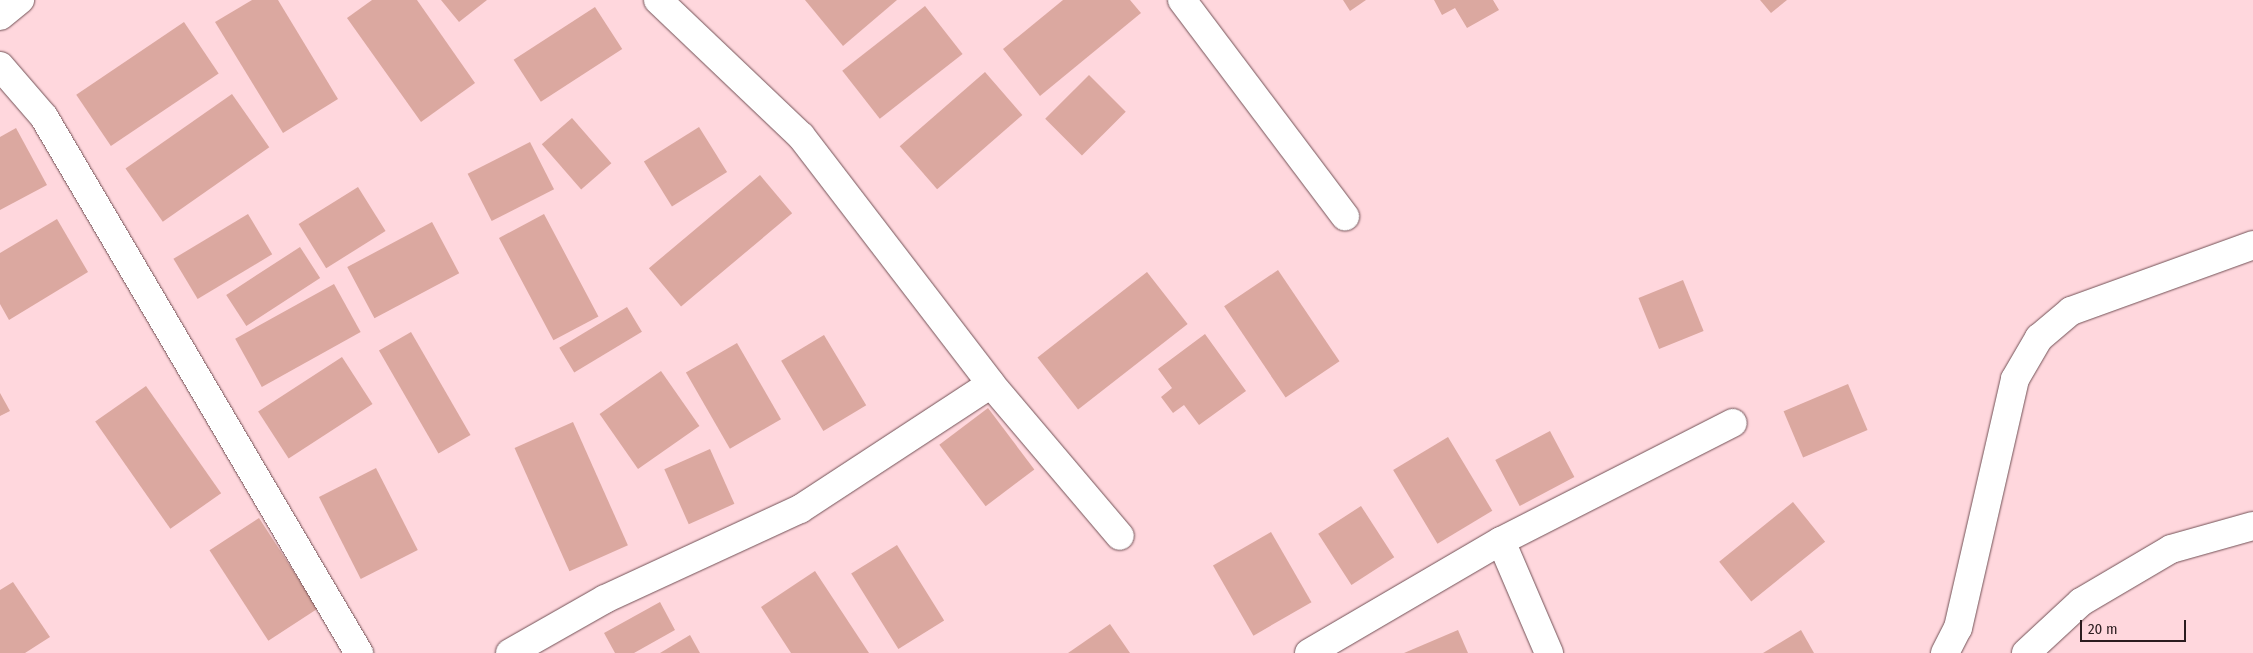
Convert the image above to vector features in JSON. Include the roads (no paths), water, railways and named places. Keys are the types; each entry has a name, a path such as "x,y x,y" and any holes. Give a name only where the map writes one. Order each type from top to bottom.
{"street":[{"path":"0,16 20,0"},
{"path":"658,0 801,136 991,384 1120,536"},
{"path":"1182,0 1345,216"},
{"path":"0,66 44,117 359,653"},
{"path":"1945,653 1958,628 2015,379 2039,338 2071,311 2253,245"},
{"path":"510,653 605,599 800,509 991,384"},
{"path":"1308,653 1501,541 1733,423"},
{"path":"2026,653 2081,602 2171,549 2253,526"},
{"path":"1501,541 1549,653"}]}
